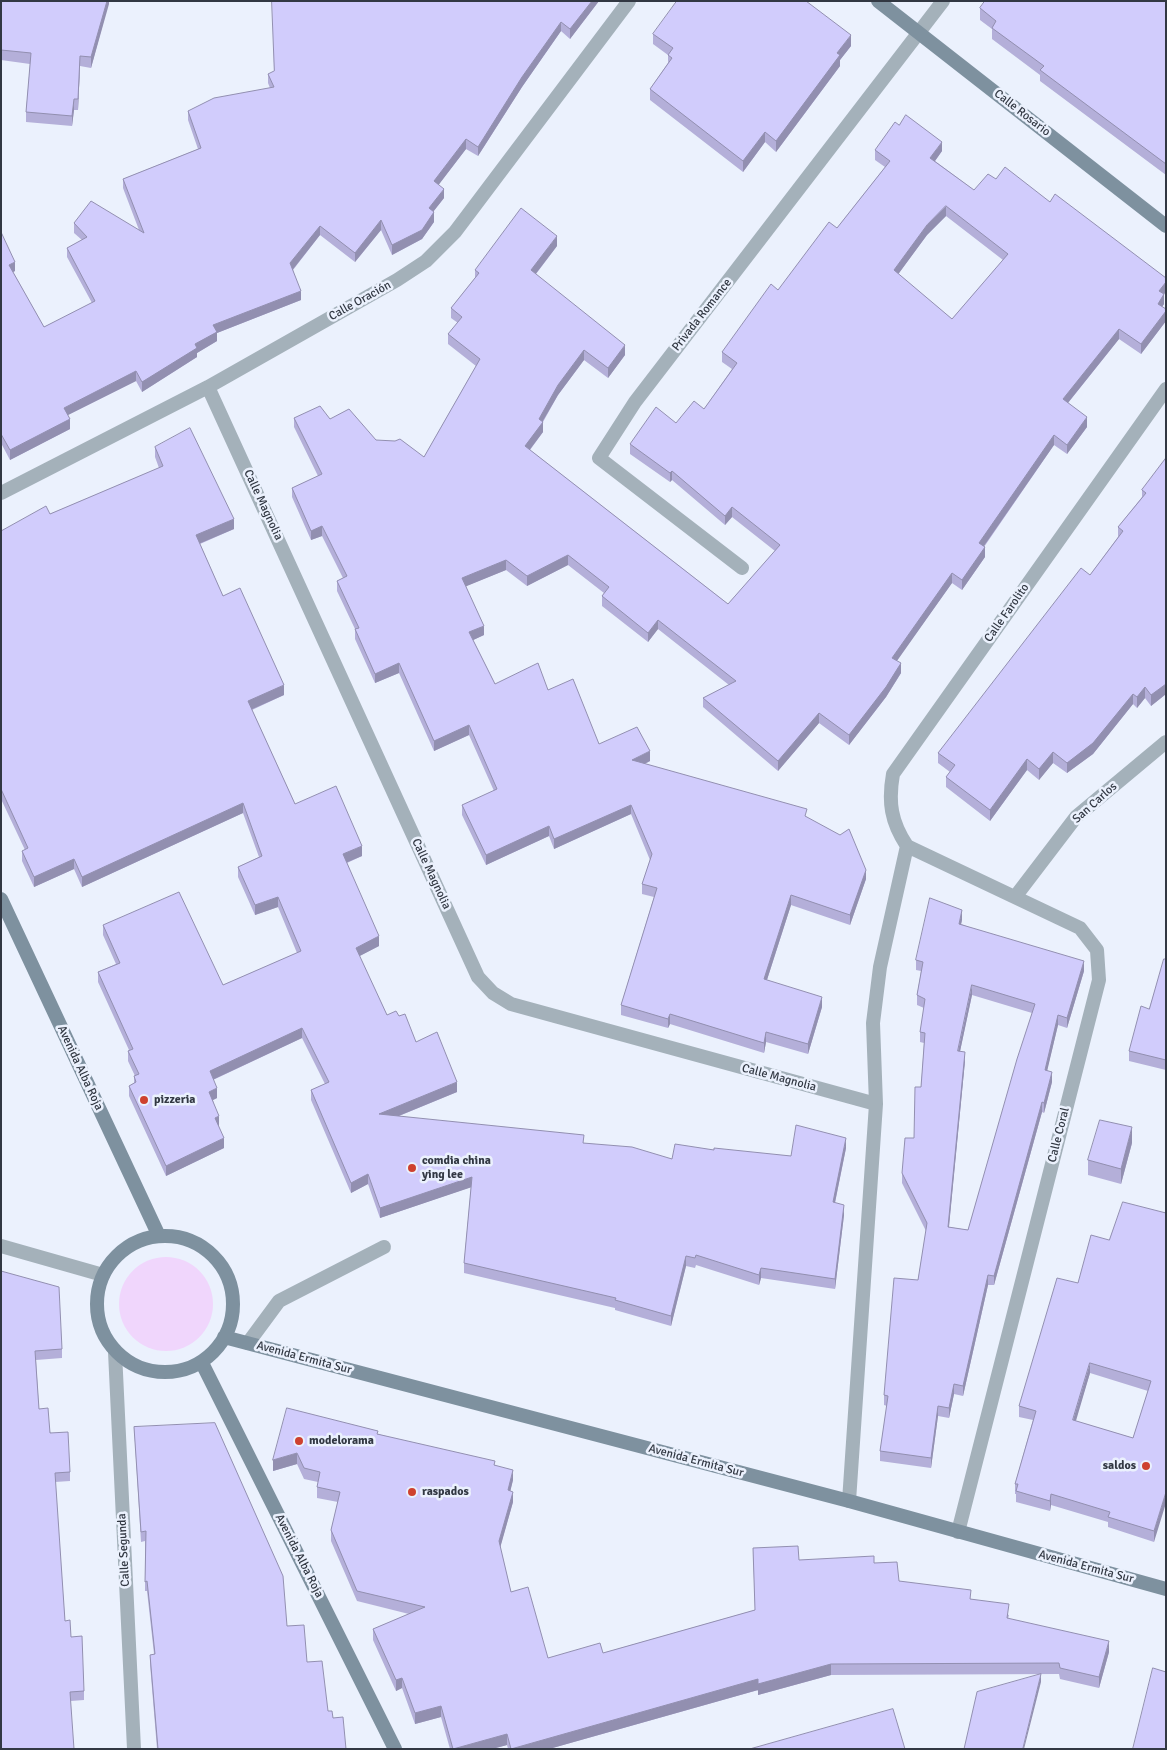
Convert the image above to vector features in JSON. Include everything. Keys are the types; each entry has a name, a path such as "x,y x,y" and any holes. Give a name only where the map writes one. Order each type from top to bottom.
{"main road":[{"name":"Calle Rosario","path":"878,1 1166,226"},
{"name":"Avenida Alba Roja","path":"1,900 159,1236"},
{"path":"159,1236 180,1238 200,1246 216,1259 227,1278 233,1301 230,1324 220,1346 202,1362 181,1372 157,1373 134,1366 115,1352 101,1333 96,1309 98,1288 103,1275 120,1252 138,1241 159,1236"},
{"name":"Avenida Ermita Sur","path":"224,1337 849,1501 1166,1589"},
{"name":"Avenida Alba Roja","path":"202,1362 395,1749"}],"street":[{"name":"Calle Oración","path":"1,493 208,386 397,280 426,260 455,232 629,1"},
{"path":"920,33 943,1"},
{"name":"Privada Romance","path":"742,568 599,458 635,402 920,33"},
{"name":"Calle Magnolia","path":"208,386 478,977 493,993 511,1004 876,1104"},
{"name":"Calle Farolito","path":"907,846 898,832 892,816 889,795 893,774 1166,389"},
{"name":"San Carlos","path":"1015,897 1076,817 1166,742"},
{"path":"849,1501 876,1104 872,1023 880,967 907,846"},
{"name":"Calle Coral","path":"907,846 1080,928 1098,950 1099,980 958,1532"},
{"path":"1,1246 103,1275"},
{"path":"248,1343 279,1301 384,1247"},
{"name":"Calle Segunda","path":"115,1352 134,1749"}],"shaded area":[{"path":"166,1257 184,1261 199,1271 209,1286 213,1304 209,1322 199,1337 184,1347 166,1351 148,1347 133,1337 123,1322 119,1304 123,1286 133,1271 148,1261"}],"building":[{"path":"1,1 107,1 91,57 80,56 78,99 74,99 72,116 26,112 31,53 1,50"},
{"path":"272,1 592,1 570,29 561,22 522,77 478,147 466,139 434,181 444,189 429,208 434,212 422,230 392,245 381,220 355,253 320,226 290,263 301,291 213,325 217,332 195,344 197,348 142,382 136,371 64,408 70,419 10,450 1,434 1,232 15,262 9,265 44,327 95,301 67,248 87,237 74,223 91,201 144,233 123,179 201,148 188,111 214,98 274,87 268,74 274,71"},
{"path":"677,1 806,1 851,35 837,53 840,55 776,141 765,132 743,161 650,89 672,58 668,55 673,48 653,34"},
{"path":"985,1 1166,1 1166,164 1040,70 1044,66 992,28 996,21 980,8"},
{"path":"906,115 942,142 930,158 974,190 988,174 996,179 1005,167 1050,202 1055,194 1166,278 1166,282 1159,291 1164,294 1158,304 1166,309 1166,311 1141,344 1119,329 1063,399 1087,417 1067,445 1054,435 979,543 985,547 962,580 952,573 892,658 901,663 886,687 849,735 819,713 778,761 703,698 736,681 658,620 648,633 602,596 609,587 568,555 527,576 506,560 462,578 484,626 469,632 495,684 538,663 548,690 573,679 599,744 637,727 650,751 632,760 807,809 805,816 840,835 849,829 866,870 850,915 791,895 764,979 822,997 808,1044 766,1032 764,1043 670,1014 668,1019 621,1005 657,888 642,884 652,854 631,805 554,839 549,826 486,855 462,805 497,789 469,725 434,741 399,663 375,674 355,629 359,628 337,581 347,576 322,526 311,531 292,488 322,474 294,418 320,406 330,419 349,409 376,440 395,441 400,439 424,457 480,359 448,334 462,317 451,308 479,273 475,270 521,208 557,236 531,270 625,345 608,368 584,350 558,385 539,419 543,422 525,446 728,604 780,545 732,507 725,516 672,471 670,473 630,444 656,407 676,423 694,401 704,409 737,363 722,352 771,284 778,290 829,222 837,228 890,161 875,150 895,122 899,125","holes":["946,206 1008,254 952,319 894,270 927,225"]},
{"path":"190,428 234,519 196,535 223,596 240,588 284,685 248,701 295,804 336,786 362,846 343,854 379,936 356,948 387,1015 396,1011 399,1016 405,1014 416,1042 437,1032 457,1082 379,1114 584,1135 583,1143 632,1147 672,1159 675,1144 714,1150 714,1148 791,1156 796,1125 846,1138 833,1202 844,1205 835,1279 761,1268 759,1275 696,1255 695,1258 686,1256 671,1316 615,1300 616,1298 464,1263 472,1177 380,1208 368,1174 351,1183 311,1090 329,1082 302,1028 210,1071 217,1088 209,1092 219,1116 215,1118 224,1138 166,1166 129,1086 136,1082 134,1076 139,1074 128,1051 133,1049 98,972 120,963 103,925 179,892 223,985 301,951 278,897 255,905 238,867 262,856 243,803 82,877 74,859 34,877 22,851 28,848 1,789 1,531 46,506 50,514 163,466 155,447"},
{"path":"1166,458 1166,684 1151,695 1145,687 1137,697 1133,694 1093,743 1067,763 1053,752 1039,769 1027,759 990,810 946,777 955,765 938,753 1081,568 1090,575 1123,531 1118,527 1146,493 1142,490"},
{"path":"930,898 962,910 959,924 1084,961 1067,1018 1058,1015 1045,1070 1052,1072 994,1276 988,1275 963,1386 954,1384 949,1408 938,1406 931,1458 880,1451 888,1396 884,1395 894,1278 918,1280 927,1223 902,1173 905,1138 914,1138 915,1087 921,1087 925,1033 920,1032 925,999 917,995 923,962 916,960","holes":["972,985 1035,1004 1017,1059 968,1230 948,1227 965,1052 958,1051"]},
{"path":"1164,959 1166,959 1166,1060 1129,1051 1141,1006 1149,1009"},
{"path":"1100,1120 1132,1127 1121,1169 1088,1160"},
{"path":"1123,1202 1166,1213 1166,1492 1154,1531 1108,1517 1110,1512 1051,1494 1050,1501 1016,1491 1018,1484 1015,1484 1036,1411 1019,1406 1057,1278 1078,1283 1091,1235 1109,1240","holes":["1090,1363 1151,1381 1133,1438 1073,1420"]},
{"path":"1,1271 59,1287 62,1349 35,1351 39,1409 48,1408 50,1433 68,1432 70,1472 55,1473 65,1621 70,1620 71,1637 82,1636 84,1691 70,1692 74,1749 1,1749"},
{"path":"287,1408 378,1431 377,1434 495,1461 494,1465 513,1470 508,1490 513,1492 499,1541 511,1592 528,1587 548,1658 600,1643 603,1653 755,1610 753,1548 798,1546 799,1560 874,1556 874,1563 897,1562 899,1581 971,1590 970,1599 1009,1604 1007,1618 1109,1641 1099,1677 1060,1668 1059,1663 831,1664 758,1684 758,1679 511,1749 507,1734 453,1749 441,1706 415,1713 402,1678 396,1680 373,1629 425,1607 357,1591 331,1530 340,1492 317,1487 320,1472 304,1468 297,1453 273,1460"},
{"path":"215,1423 283,1576 287,1626 304,1625 307,1662 322,1661 328,1711 332,1711 333,1718 343,1717 346,1749 158,1749 150,1655 155,1654 147,1581 145,1582 146,1531 141,1532 134,1427"},
{"path":"1153,1668 1166,1672 1166,1749 1133,1749"},
{"path":"1041,1674 1023,1748 1025,1749 964,1749 977,1692"},
{"path":"893,1709 905,1749 750,1749"}],"place":[{"name":"pizzeria","path":"144,1100"},
{"name":"comdia china ying lee","path":"412,1168"},
{"name":"modelorama","path":"299,1441"},
{"name":"saldos","path":"1146,1466"},
{"name":"raspados","path":"412,1492"}]}
